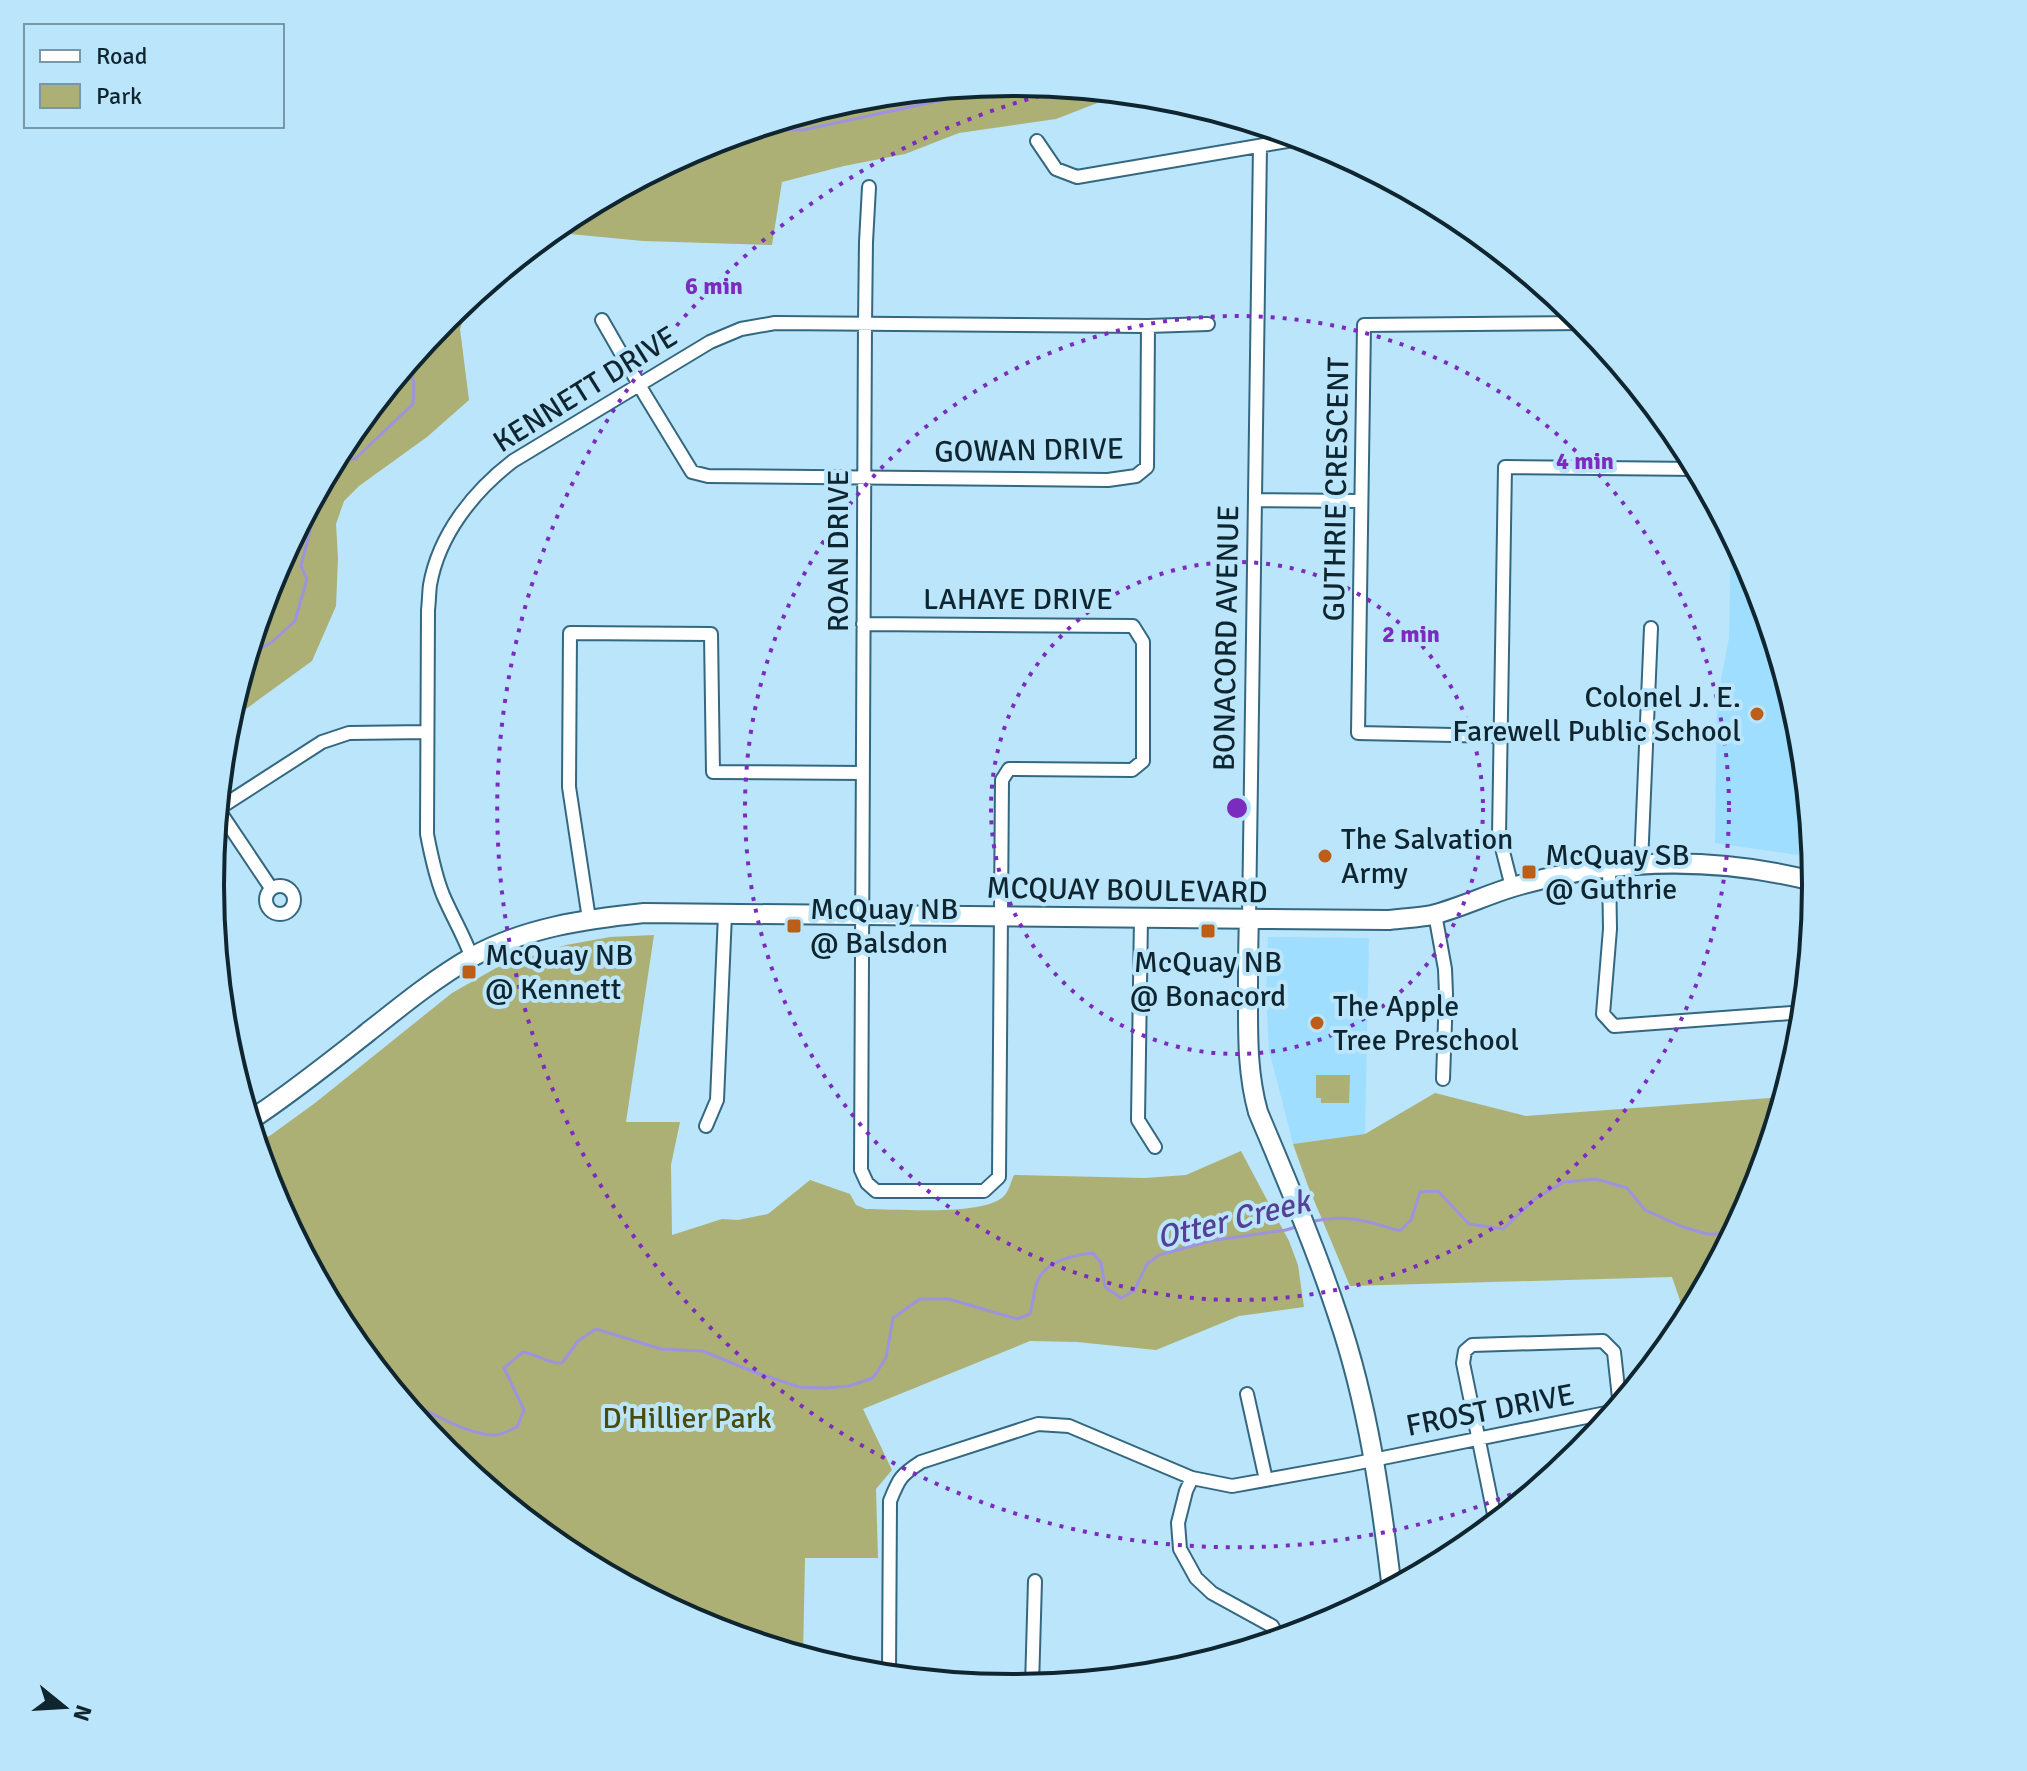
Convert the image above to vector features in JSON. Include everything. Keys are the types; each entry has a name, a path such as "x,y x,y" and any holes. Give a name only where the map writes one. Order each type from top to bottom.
{"street":[{"path":"1037,141 1056,169 1077,177 1279,143"},
{"name":"BONACORD AVENUE","path":"1260,146 1248,1034 1252,1089 1258,1112 1339,1318 1375,1460 1391,1579"},
{"name":"ROAN DRIVE","path":"869,187 865,324 861,1170 867,1183 876,1191 984,1191 999,1177 1000,916"},
{"path":"602,320 692,472 708,476 864,476"},
{"name":"GUTHRIE CRESCENT","path":"1501,736 1358,733 1364,325 1566,321"},
{"name":"KENNETT DRIVE","path":"472,958 444,895 427,834 430,584 455,523 490,479 513,461 639,384 710,342 741,329 775,323 1208,324"},
{"name":"GOWAN DRIVE","path":"864,476 1108,480 1136,476 1147,467 1148,326"},
{"path":"1512,887 1499,836 1505,467 1683,469"},
{"path":"1256,500 1361,501"},
{"name":"LAHAYE DRIVE","path":"863,624 1133,626 1143,642 1143,761 1132,770 1009,769 1002,780 1000,916"},
{"path":"1641,864 1651,628"},
{"path":"589,919 569,787 570,633 711,634 713,772 863,773"},
{"path":"229,802 322,742 349,733 427,732"},
{"path":"227,823 271,888"},
{"name":"MCQUAY BOULEVARD","path":"259,1115 293,1092 425,987 472,958 527,935 589,919 644,913 1389,920 1435,914 1512,887 1609,867 1692,863 1771,871 1803,879"},
{"path":"1609,867 1610,929 1603,1014 1614,1026 1792,1013"},
{"path":"706,1126 717,1100 725,914"},
{"path":"1435,914 1445,969 1443,1079"},
{"path":"1141,917 1138,1120 1155,1147"},
{"path":"1494,1512 1463,1363 1465,1351 1472,1345 1603,1341 1614,1352 1618,1392"},
{"path":"1247,1394 1266,1480"},
{"name":"FROST DRIVE","path":"889,1665 890,1501 898,1481 921,1462 1038,1424 1069,1426 1192,1478 1232,1486 1599,1414"},
{"path":"1192,1478 1178,1523 1180,1549 1196,1578 1212,1593 1272,1626 1274,1630"},
{"path":"1032,1674 1035,1581"}],"shaded area":[{"name":"Colonel J. E. Farewell Public School","path":"1731,555 1761,632 1788,731 1802,856 1715,843 1717,700 1729,638"},
{"name":"The Apple Tree Preschool","path":"1268,937 1369,938 1365,1134 1293,1144 1269,1050 1266,996"}],"green space":[{"path":"1014,96 1101,101 1056,119 959,133 905,154 782,182 772,245 643,241 568,234 664,177 711,156 809,123 859,111 962,98"},
{"path":"464,319 460,329 469,400 344,501 336,524 336,606 312,661 244,710 266,632 284,583 330,491 387,405"},
{"name":"D'Hillier Park","path":"654,935 626,1122 680,1122 671,1165 672,1235 722,1219 738,1220 768,1214 810,1180 850,1194 856,1205 866,1209 958,1209 992,1203 1003,1197 1014,1175 1145,1178 1186,1175 1241,1151 1289,1241 1298,1265 1304,1307 1239,1316 1156,1350 1030,1341 863,1409 892,1470 876,1489 878,1558 805,1558 803,1646 711,1615 664,1594 575,1542 533,1512 455,1444 420,1406 357,1324 330,1280 305,1235 266,1138 315,1103 452,993 496,968 566,945 610,937"},
{"path":"1316,1075 1350,1075 1349,1103 1321,1103 1321,1098 1316,1098"},
{"path":"1435,1093 1526,1116 1774,1098 1743,1188 1722,1235 1682,1305 1672,1277 1350,1286 1293,1144 1365,1134"}],"waterway":[{"path":"786,130 803,130 944,100"},
{"path":"350,458 355,459 413,404 412,375"},
{"path":"261,648 295,621 307,579 301,566 312,524"},
{"name":"Otter Creek","path":"1310,1222 1345,1218 1400,1231 1411,1220 1420,1192 1438,1191 1469,1224 1503,1229 1536,1198 1564,1182 1596,1179 1627,1188 1645,1210 1683,1227 1707,1234 1722,1234"},
{"name":"Otter Creek","path":"422,1408 469,1430 482,1434 502,1434 517,1427 524,1410 504,1368 523,1352 562,1363 578,1341 596,1329 661,1349 703,1351 799,1387 849,1386 873,1378 886,1358 893,1318 920,1299 949,1299 1017,1319 1030,1314 1036,1286 1046,1269 1069,1258 1093,1253 1101,1263 1105,1287 1121,1298 1134,1291 1147,1264 1159,1255 1210,1241 1299,1226"}],"place":[{"name":"Colonel J. E. Farewell Public School","path":"1757,714"},
{"name":"The Salvation Army","path":"1325,856"},
{"name":"McQuay SB @ Guthrie","path":"1529,872"},
{"name":"McQuay NB @ Balsdon","path":"794,926"},
{"name":"McQuay NB @ Bonacord","path":"1208,931"},
{"name":"McQuay NB @ Kennett","path":"469,972"},
{"name":"The Apple Tree Preschool","path":"1317,1023"}]}
